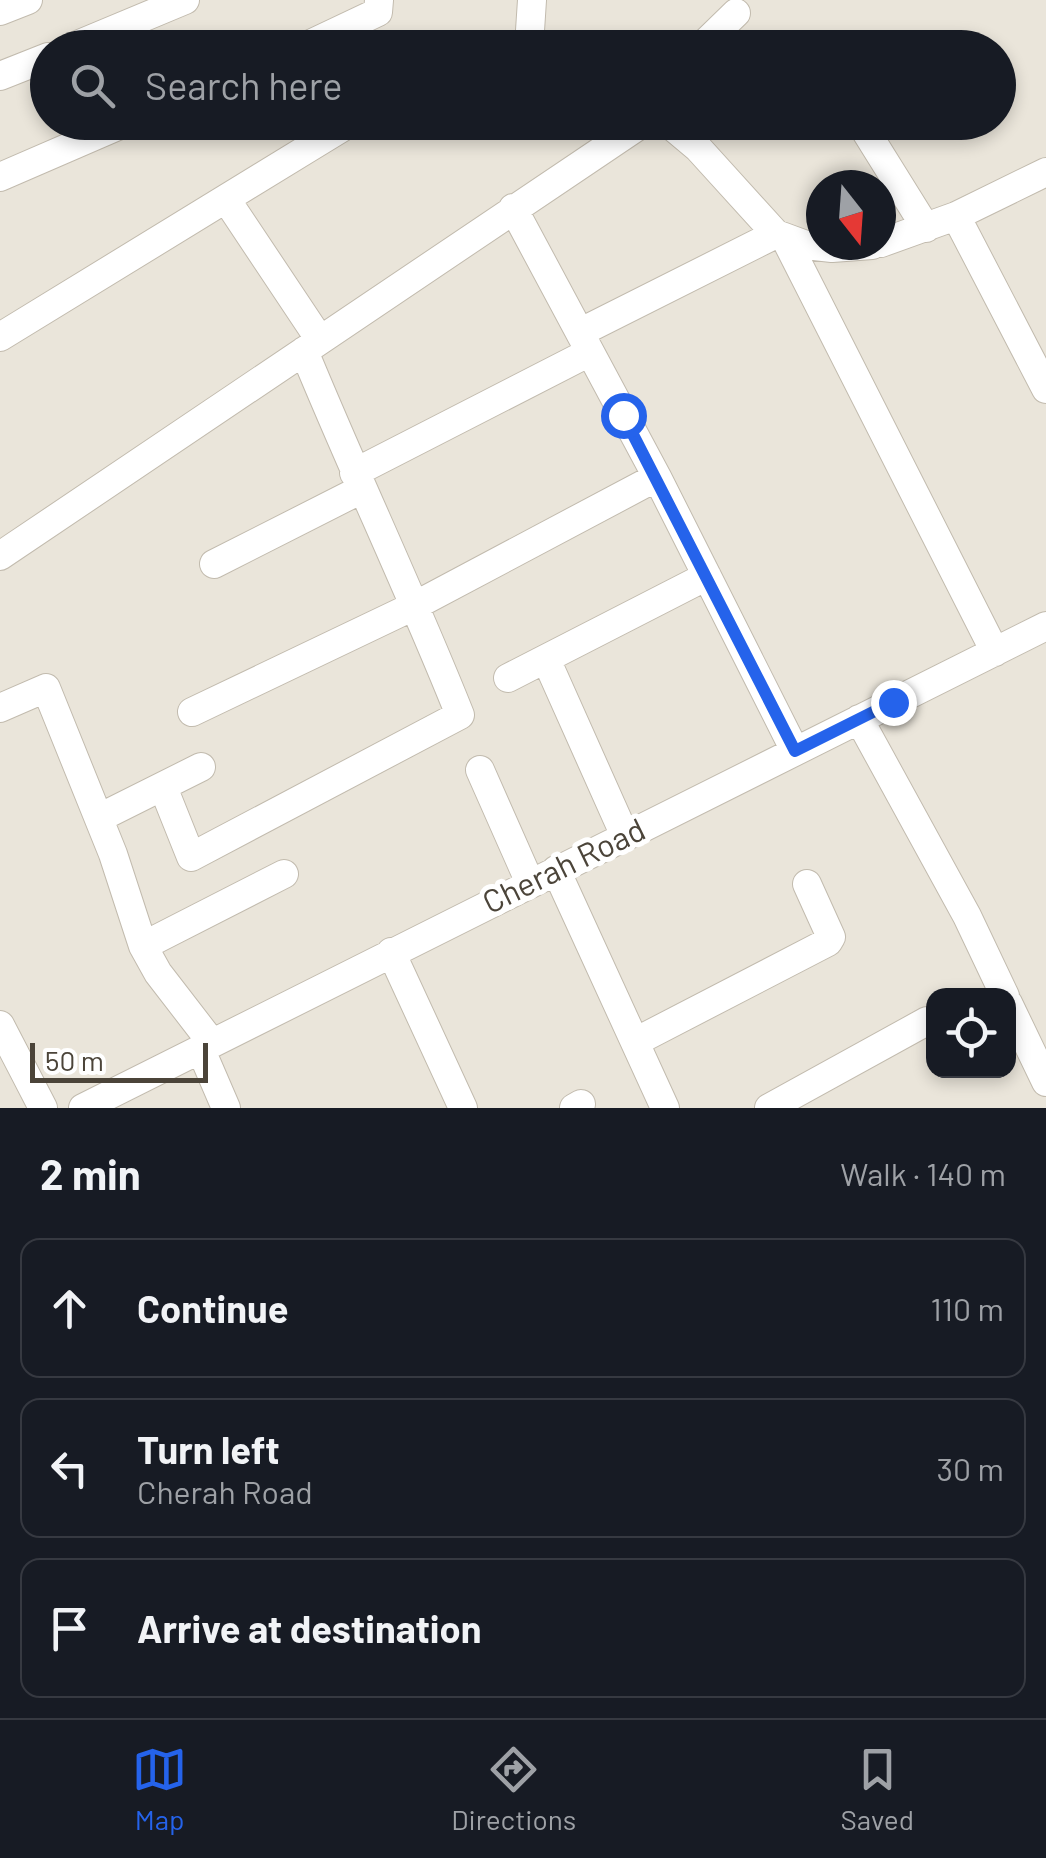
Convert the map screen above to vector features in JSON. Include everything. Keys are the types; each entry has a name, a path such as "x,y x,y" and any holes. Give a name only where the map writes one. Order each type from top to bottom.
{"street":[{"path":"0,10 28,0"},
{"path":"113,30 185,0"},
{"path":"343,30 378,12 379,0"},
{"path":"523,30 532,0"},
{"path":"719,30 736,14"},
{"path":"0,76 30,64"},
{"path":"0,177 85,140"},
{"path":"0,337 322,140"},
{"path":"0,556 617,140"},
{"path":"688,140 781,236 995,652"},
{"path":"871,140 926,228"},
{"path":"896,238 956,216 1046,172"},
{"path":"164,787 191,857 460,715 416,605 358,481 312,345 226,199"},
{"path":"514,208 795,751"},
{"path":"956,216 1046,389"},
{"path":"214,564 585,342 781,236 806,242"},
{"path":"192,712 416,605 657,478"},
{"path":"508,678 706,576"},
{"name":"Cherah Road","path":"83,1108 1046,626"},
{"path":"546,659 624,836"},
{"path":"0,708 46,688 143,946 207,1046 226,1108"},
{"path":"859,719 968,916 1001,988"},
{"path":"98,818 202,767"},
{"path":"480,770 530,883"},
{"path":"556,870 665,1108"},
{"path":"143,946 284,874"},
{"path":"635,1042 828,942 828,926 806,884"},
{"path":"391,952 463,1108"},
{"path":"1016,1020 1046,1082"},
{"path":"769,1108 811,1098 926,1022"},
{"path":"0,1025 43,1108"},
{"path":"1043,1108 1046,1098"}],"shaded area":[{"path":"0,0 1046,0 1046,1108 0,1108"}],"route":[{"path":"623,415 795,751 893,702"}]}
